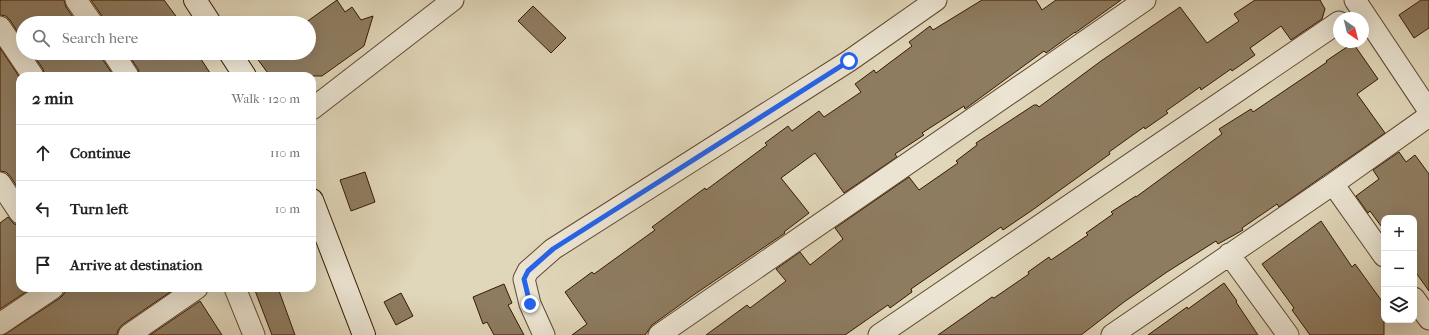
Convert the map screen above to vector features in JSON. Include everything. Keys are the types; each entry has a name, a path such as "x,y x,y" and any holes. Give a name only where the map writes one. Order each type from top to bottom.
{"street":[{"path":"76,0 87,16"},
{"path":"195,0 205,16"},
{"path":"316,106 453,0"},
{"path":"544,335 530,304 524,279 528,271 553,249 849,61 936,0"},
{"path":"659,335 1145,0"},
{"path":"1358,6 1423,89 1429,111"},
{"path":"879,335 1333,26"},
{"path":"0,27 16,51"},
{"path":"22,60 30,72"},
{"path":"118,60 125,72"},
{"path":"235,60 242,72"},
{"path":"1112,335 1139,327 1229,254 1333,184 1429,116"},
{"path":"0,183 16,207"},
{"path":"1333,184 1381,252"},
{"path":"316,210 364,335"},
{"path":"1229,254 1288,335"},
{"path":"0,324 47,292"},
{"path":"129,335 191,292"},
{"path":"237,292 254,335"},
{"path":"1417,302 1429,319"}],"building":[{"path":"0,0 64,0 66,7 72,16 16,16 16,29 6,16 0,15"},
{"path":"91,0 164,0 176,16 102,16"},
{"path":"337,0 345,12 352,7 361,20 373,16 364,46 322,76 316,76 316,72 267,72 258,60 316,60 316,16 315,16"},
{"path":"982,0 1036,0 1042,10 1056,0 1121,0 1046,53 1044,51 965,109 964,106 922,133 924,135 895,154 897,157 844,193 815,153 781,178 809,213 784,232 785,233 652,325 645,335 572,335 587,324 565,292 592,272 594,274 655,230 652,227 705,188 706,190 767,145 765,143 788,126 792,131 819,111 824,117 861,92 855,84 874,70 876,73 912,46 909,42 930,26 933,30"},
{"path":"1255,0 1320,0 1325,9 1322,19 1291,40 1281,26 1250,48 1255,55 1232,71 1231,69 1201,90 1200,87 1166,111 1168,113 1145,129 1144,127 1109,152 1110,154 1031,211 1003,230 1001,227 911,289 912,292 890,308 888,305 845,335 706,335 747,305 750,308 786,281 776,269 800,252 810,265 843,239 835,228 909,177 919,190 958,163 956,161 977,145 976,143 1034,105 1039,107 1101,61 1180,7 1207,43 1239,21 1234,14"},
{"path":"1421,0 1429,0 1429,28 1414,38 1399,15"},
{"path":"533,6 566,38 551,53 518,21"},
{"path":"0,48 16,72 16,185 6,172 0,171"},
{"path":"1346,48 1356,48 1378,79 1357,94 1385,133 1279,207 1277,204 1242,228 1243,230 1218,244 1216,241 1167,272 1124,302 1081,335 938,335 992,297 994,298 1029,274 1028,272 1049,257 1051,260 1088,235 1086,233 1113,214 1111,212 1136,197 1222,134 1219,129 1251,109 1253,112 1327,62 1326,61"},
{"path":"37,60 103,60 111,72 44,72"},
{"path":"132,60 202,60 209,72 139,72"},
{"path":"1399,152 1406,162 1415,155 1429,174 1429,291 1417,274 1417,215 1381,215 1381,226 1370,211 1368,213 1356,196 1379,179 1373,170"},
{"path":"365,172 375,202 351,211 340,180"},
{"path":"8,217 16,224 16,292 26,292 0,309 0,223"},
{"path":"1321,221 1352,267 1355,264 1381,300 1381,323 1384,323 1384,335 1310,335 1292,310 1294,308 1262,264"},
{"path":"1224,283 1258,335 1148,335 1187,307 1188,309"},
{"path":"504,284 512,303 508,305 524,335 494,335 487,322 483,324 473,297"},
{"path":"64,292 170,292 122,325 118,330 117,335 4,335 64,294"},
{"path":"256,292 279,292 295,335 272,335"},
{"path":"401,293 413,316 396,325 384,302"},
{"path":"200,301 222,335 150,335"}],"route":[{"path":"530,304 524,279 528,271 553,249 849,61"}]}
